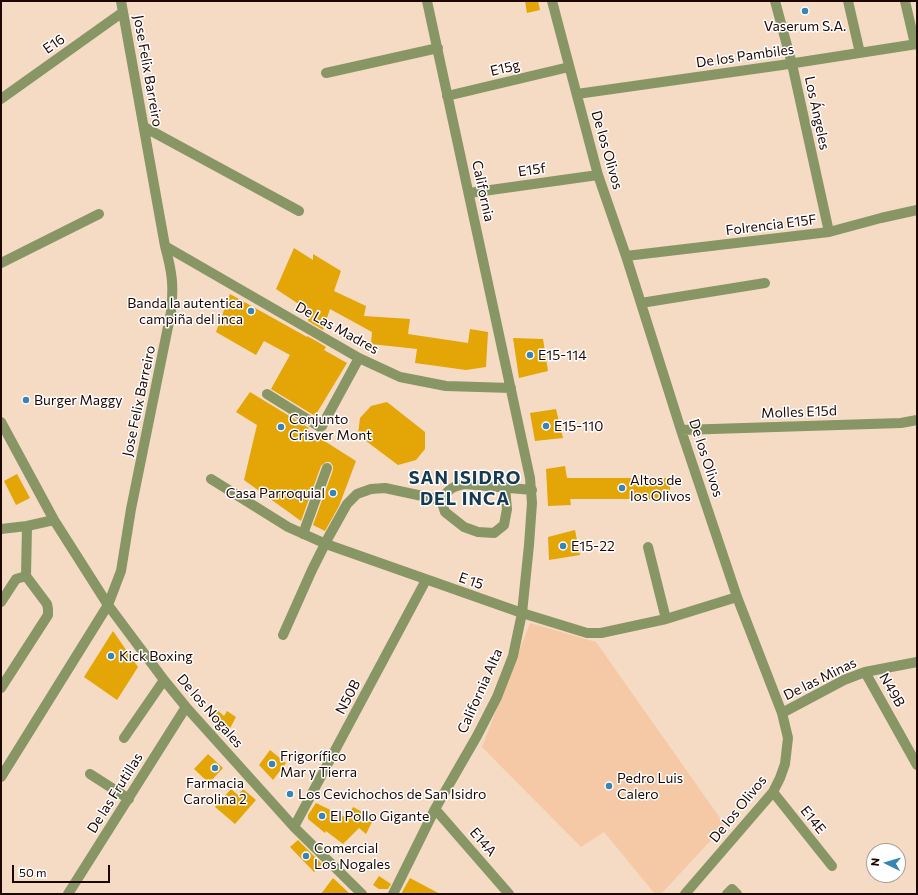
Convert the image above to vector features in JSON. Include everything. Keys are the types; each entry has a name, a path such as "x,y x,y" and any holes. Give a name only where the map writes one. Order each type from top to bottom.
{"street":[{"name":"Jose Felix Barreiro","path":"1,777 108,605 121,571 131,509 171,312 173,282 171,269 165,246 120,1"},
{"name":"California","path":"427,1 511,388"},
{"name":"De los Olivos","path":"552,1 598,175 626,256 681,430 737,597 782,713 788,738 786,758 780,778 773,792 685,894"},
{"name":"Los Ángeles","path":"775,1 792,64 829,232"},
{"path":"848,1 860,53"},
{"path":"905,1 916,44"},
{"name":"E16","path":"1,99 123,12"},
{"name":"De los Pambiles","path":"577,94 792,64 916,44"},
{"path":"326,72 438,48"},
{"name":"E15g","path":"447,96 569,67"},
{"path":"144,127 299,211"},
{"name":"E15f","path":"469,193 598,175"},
{"name":"Folrencia E15F","path":"626,256 829,232 917,210"},
{"path":"1,262 99,214"},
{"name":"De Las Madres","path":"165,246 359,358 400,377 446,386 511,388"},
{"path":"641,303 765,283"},
{"path":"267,394 320,427 322,426 359,358"},
{"name":"California Alta","path":"393,894 435,809 477,736 500,691 513,656 522,613 529,545 532,490 511,388"},
{"name":"Molles E15d","path":"681,430 901,423 917,420"},
{"name":"De los Nogales","path":"1,422 54,520 108,605 164,680 186,707 294,828 362,894"},
{"path":"303,534 327,468"},
{"name":"E 15","path":"211,479 288,527 326,544 522,613 587,633 594,633 666,619 737,597"},
{"path":"441,500 446,493 455,486 465,484 480,484 532,490"},
{"path":"441,500 445,512 464,527 478,532 494,533 504,525 507,509 505,487"},
{"path":"283,635 312,570 347,504 356,494 371,489 386,488 441,500"},
{"path":"1,530 54,520"},
{"path":"1,688 48,615 47,604 26,576 26,526"},
{"path":"648,547 666,619"},
{"path":"1,602 16,578 26,576"},
{"name":"N50B","path":"294,828 426,580"},
{"name":"De las Minas","path":"782,713 844,680 865,672 917,662"},
{"name":"N49B","path":"865,672 917,764"},
{"path":"124,738 164,680"},
{"name":"De las Frutillas","path":"68,894 186,707"},
{"path":"90,774 128,798"},
{"name":"E14E","path":"773,792 832,866"},
{"name":"E14A","path":"435,809 509,894"}],"shaded area":[{"name":"Pedro Luis Calero","path":"530,623 596,642 725,825 661,894 655,894 604,832 581,847 482,747"}],"building":[{"path":"525,1 538,1 540,10 527,13"},
{"path":"294,248 313,260 313,254 341,271 334,291 366,306 364,316 410,319 408,334 468,343 470,329 488,332 486,367 466,370 415,363 417,349 371,344 372,332 330,309 323,330 308,321 309,311 276,289"},
{"path":"230,294 318,342 326,347 324,350 347,363 315,416 271,389 290,355 264,341 256,355 216,332"},
{"name":"E15-114","path":"513,338 543,339 548,371 519,378"},
{"path":"250,392 309,428 307,430 356,461 339,506 325,531 313,525 333,470 333,466 330,462 326,462 321,466 301,521 244,480 257,425 236,412"},
{"path":"387,402 425,432 425,449 416,460 398,465 358,435 360,418 371,406"},
{"name":"E15-110","path":"556,409 563,438 535,441 530,413"},
{"name":"Altos de los Olivos","path":"565,466 567,478 670,478 670,499 570,499 571,505 548,506 546,469"},
{"path":"17,474 30,498 16,505 4,481"},
{"name":"E15-22","path":"575,530 580,555 549,560 548,537"},
{"path":"113,631 138,667 117,700 84,677"},
{"path":"217,710 224,716 227,711 236,717 227,734 212,718"},
{"name":"Frigorífico Mar y Tierra","path":"270,750 286,763 273,780 259,765"},
{"path":"208,754 223,768 209,783 194,769"},
{"path":"231,789 238,795 243,789 256,800 235,824 215,807"},
{"path":"316,803 347,818 353,807 374,818 366,834 359,828 343,844 326,831 325,833 308,819 308,815"},
{"name":"Comercial Los Nogales","path":"298,840 322,864 314,872 290,847"},
{"path":"379,876 391,884 388,889 379,889 373,885"},
{"path":"333,878 350,894 321,894"},
{"path":"410,878 440,894 401,894"}],"place":[{"name":"Vaserum S.A.","path":"805,11"},
{"name":"Banda la autentica campiña del inca","path":"251,311"},
{"name":"E15-114","path":"530,355"},
{"name":"Burger Maggy","path":"26,400"},
{"name":"E15-110","path":"546,426"},
{"name":"Conjunto Crisver Mont","path":"281,427"},
{"name":"Altos de los Olivos","path":"622,488"},
{"name":"Casa Parroquial","path":"333,493"},
{"name":"E15-22","path":"563,546"},
{"name":"Kick Boxing","path":"111,656"},
{"name":"Frigorífico Mar y Tierra","path":"272,764"},
{"name":"Farmacia Carolina 2","path":"215,768"},
{"name":"Pedro Luis Calero","path":"609,786"},
{"name":"Los Cevichochos de San Isidro","path":"290,794"},
{"name":"El Pollo Gigante","path":"322,816"},
{"name":"Comercial Los Nogales","path":"306,856"}],"district":[{"name":"SAN ISIDRO DEL INCA","path":"465,488"}]}
